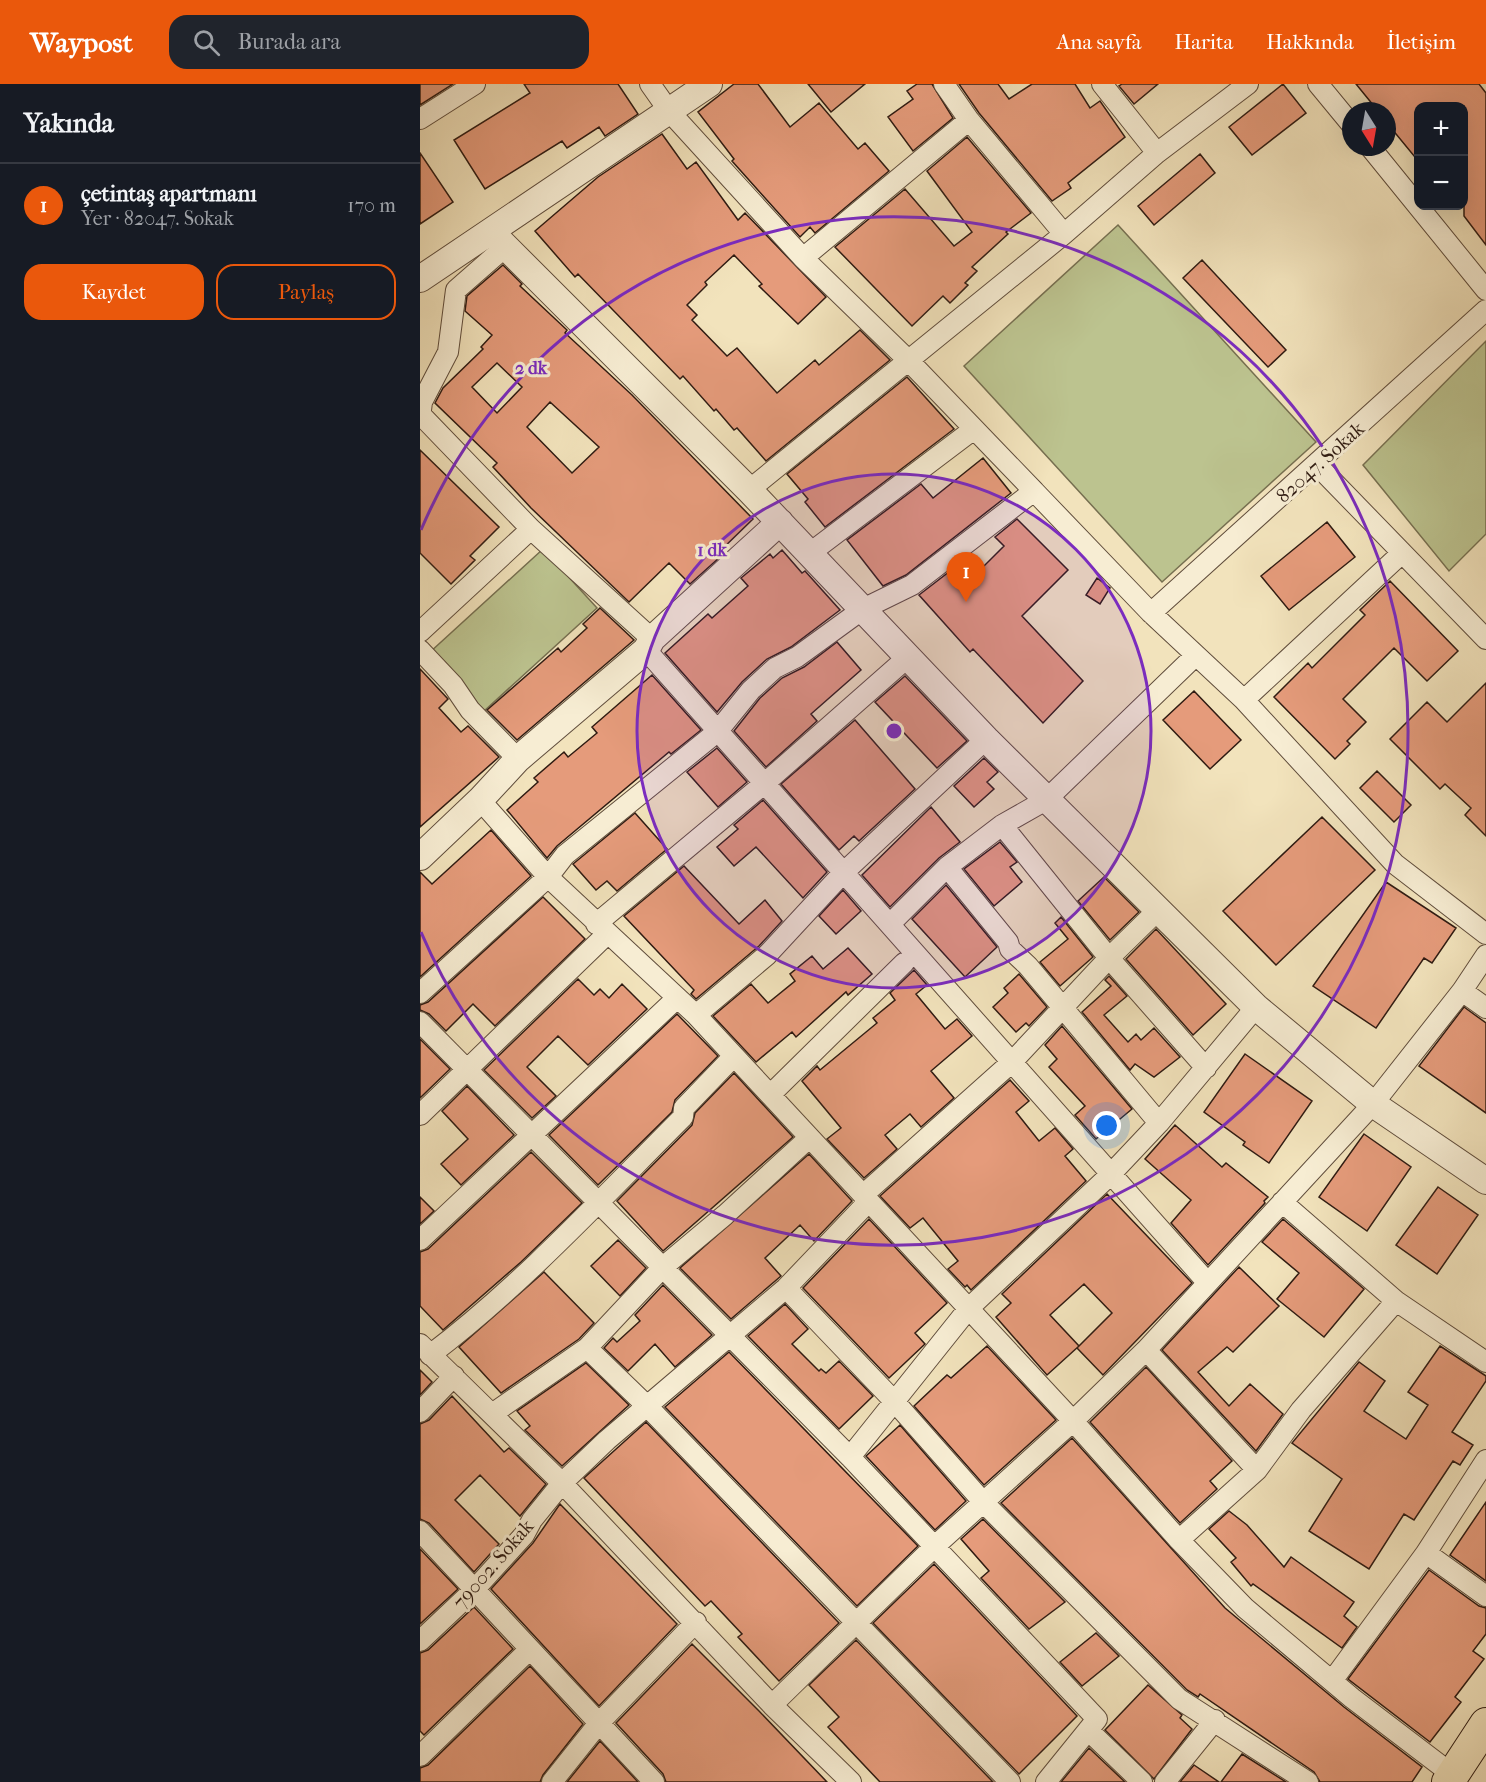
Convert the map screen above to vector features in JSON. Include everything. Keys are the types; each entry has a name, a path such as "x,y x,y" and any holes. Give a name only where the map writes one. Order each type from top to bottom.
{"main road":[{"path":"1450,1779 1486,1724"}],"street":[{"path":"420,119 475,84"},
{"path":"650,84 669,111 803,258 907,359 1151,613 1244,700 1395,864 1486,934"},
{"path":"420,279 498,240 669,111 709,84"},
{"path":"944,84 969,120 1064,234"},
{"path":"1102,84 1157,153"},
{"path":"749,490 907,359 1064,234 1157,153 1248,84"},
{"path":"1318,84 1342,113"},
{"path":"803,258 969,120"},
{"path":"1377,156 1486,290"},
{"path":"498,240 456,290 448,352 422,402 420,416 649,645 717,732 765,783 843,873 891,923 1109,1176 1207,1282"},
{"path":"498,240 749,490 1046,800 1256,1007 1372,1104 1486,1181"},
{"name":"82047. Sokak","path":"1151,613 1486,310"},
{"path":"810,553 974,429"},
{"path":"1317,465 1486,639"},
{"path":"420,993 548,877 565,855 717,732 751,690 775,668 797,657 863,609 912,585 1034,491"},
{"path":"420,857 480,801 518,759 649,645 780,522"},
{"path":"420,632 531,529"},
{"path":"1244,700 1402,553"},
{"path":"420,650 453,685 470,710 518,759"},
{"path":"891,923 947,867 1002,825 1046,800 1195,656"},
{"path":"420,1114 602,929 908,657"},
{"path":"696,1015 767,955 843,873 986,739"},
{"path":"480,801 548,877 696,1015 1073,1421 1179,1540 1245,1608 1450,1779"},
{"path":"1002,825 1109,958 1206,1068"},
{"path":"947,867 1008,942 1010,949 1028,966 1159,1123"},
{"name":"79002. Sokak","path":"420,1641 474,1590 524,1534 532,1520 562,1483 607,1440 786,1288 866,1198 1012,1062 1109,958 1158,910"},
{"path":"772,1705 936,1545 1073,1421 1146,1350 1372,1104 1462,991 1486,955"},
{"path":"770,1095 904,963"},
{"path":"1462,991 1486,1008"},
{"path":"420,1240 534,1136 677,999"},
{"path":"850,1457 969,1308 1109,1176 1159,1123 1256,1007"},
{"path":"420,1022 936,1545 1097,1719 1046,1782"},
{"path":"734,1056 684,1108 683,1117 482,1316 425,1350 562,1483 696,1622 772,1705 851,1782"},
{"path":"492,1414 587,1348 663,1267 725,1215 809,1138"},
{"path":"1281,1202 1396,1302 1486,1362"},
{"path":"786,1288 894,1401 984,1503 1179,1699 1215,1720 1308,1782"},
{"path":"1179,1540 1257,1470 1301,1410 1396,1302"},
{"path":"587,1348 648,1407 1010,1782"},
{"path":"1146,1350 1257,1470"},
{"path":"420,1412 454,1377"},
{"path":"1332,1681 1426,1553 1486,1460"},
{"path":"420,1531 654,1782"},
{"path":"1426,1553 1486,1596"},
{"path":"552,1782 599,1723 696,1622"},
{"path":"420,1756 529,1650"},
{"path":"1165,1782 1215,1720"},
{"path":"1088,1730 1142,1782"}],"green space":[{"path":"1118,225 1316,442 1162,582 964,366"},
{"path":"1486,341 1486,534 1449,571 1363,465"},
{"path":"543,549 597,608 483,712 429,653"}],"building":[{"path":"420,84 453,84 420,105"},
{"path":"524,84 618,84 638,114 605,136 599,127 567,148 562,141 485,189 454,140 530,93"},
{"path":"734,84 758,84 790,127 819,103 858,149 865,143 889,171 815,233 810,227 800,237 732,161 734,159 698,112"},
{"path":"808,84 865,84 831,112"},
{"path":"917,84 932,84 953,118 913,151 888,117 913,99 907,91"},
{"path":"959,84 998,84 1009,99 1032,84 1075,84 1090,108 1100,101 1125,137 1068,183 1071,188 1052,201 979,113"},
{"path":"1122,84 1158,84 1134,104 1119,86"},
{"path":"1283,84 1306,113 1252,155 1229,127"},
{"path":"1356,84 1479,84 1486,93 1486,245 1464,216 1464,210 1468,210 1468,102 1414,102 1414,156 1396,134 1396,102 1371,102"},
{"path":"662,134 687,169 696,162 738,220 745,213 826,297 798,324 759,286 762,284 734,255 705,282 707,285 687,305 697,315 692,320 727,356 737,348 777,393 815,360 819,365 860,330 890,360 766,461 737,428 734,430 716,409 714,411 683,376 680,379 578,274 575,277 535,231 598,177"},
{"path":"967,137 1031,213 1006,232 1008,234 972,267 977,271 965,283 968,285 950,303 943,296 912,326 835,247 905,189 954,246 972,232 927,171"},
{"path":"420,153 453,202 420,224"},
{"path":"1200,154 1215,173 1154,225 1138,206"},
{"path":"1202,260 1286,350 1268,367 1183,278"},
{"path":"503,265 522,284 520,286 567,330 565,333 632,395 753,519 717,554 720,557 690,584 669,563 629,602 531,508 493,467 497,463 435,403 443,388 483,349 481,347 492,335 465,311 467,296","holes":["497,363 522,387 497,413 472,387","550,402 599,447 572,473 527,427"]},
{"path":"907,377 954,429 825,527 805,502 808,499 787,474"},
{"path":"420,450 499,527 470,556 475,560 451,584 420,553"},
{"path":"983,458 1011,493 906,575 883,586 847,540 921,484 933,498"},
{"path":"1017,519 1068,570 1022,616 1083,681 1043,723 973,649 970,652 919,595 967,558 979,571 1004,546 995,537"},
{"path":"1327,522 1355,557 1289,610 1261,576"},
{"path":"782,550 802,573 805,571 840,610 791,647 767,659 742,682 717,712 665,653 708,614 712,618 748,586 741,578 770,554 773,558"},
{"path":"1097,578 1110,588 1100,604 1086,595"},
{"path":"1390,581 1458,651 1427,681 1394,648 1343,699 1366,722 1347,741 1350,744 1335,759 1274,697 1308,663 1312,668 1365,615 1360,610"},
{"path":"600,608 634,640 517,740 487,710 558,648 561,652 587,628 583,624"},
{"path":"837,642 861,670 811,714 817,721 766,767 734,731 760,698 782,678 804,667"},
{"path":"420,669 448,699 439,708 461,732 468,726 499,757 420,827"},
{"path":"652,675 701,730 671,754 669,752 557,846 547,858 507,810 538,782 534,778 564,752 568,757 597,733 592,727"},
{"path":"905,676 967,741 937,768 875,702"},
{"path":"1486,683 1486,836 1465,815 1471,808 1445,784 1440,789 1390,739 1427,702 1447,722"},
{"path":"1194,691 1241,740 1210,769 1163,720"},
{"path":"855,720 915,789 859,841 854,836 839,850 781,784"},
{"path":"717,748 747,782 718,807 687,772"},
{"path":"984,758 998,772 987,782 994,789 974,807 954,786"},
{"path":"1377,771 1411,805 1394,822 1360,788"},
{"path":"763,800 827,872 803,898 756,847 734,866 717,847 738,829 734,825"},
{"path":"931,807 960,842 939,858 890,907 862,875"},
{"path":"635,813 667,849 617,891 607,881 596,890 573,864"},
{"path":"1322,817 1375,870 1276,965 1223,911"},
{"path":"491,830 531,876 420,977 420,872 432,884"},
{"path":"1000,842 1017,862 1010,867 1022,882 994,906 964,869"},
{"path":"684,866 739,924 765,900 782,921 759,946 696,999 691,994 694,990 624,916"},
{"path":"1104,877 1139,912 1110,940 1078,901"},
{"path":"1386,882 1456,928 1432,963 1424,958 1376,1028 1313,986"},
{"path":"946,885 997,947 965,977 912,919"},
{"path":"843,890 861,911 836,934 819,916"},
{"path":"543,897 585,939 495,1026 473,1004 446,1031 429,1014 420,1010 420,1005 428,1002"},
{"path":"1061,917 1093,957 1060,986 1040,962 1068,939 1055,923"},
{"path":"1156,929 1226,1004 1193,1035 1126,959"},
{"path":"848,948 872,974 848,995 846,992 796,1037 792,1032 756,1062 713,1016 751,984 768,1003 795,981 790,974 812,956 823,969"},
{"path":"914,970 927,985 916,994 945,1029 957,1019 972,1036 931,1071 954,1098 921,1127 910,1114 885,1135 897,1149 864,1178 827,1139 841,1128 802,1081 817,1066 820,1070 877,1023 873,1018 895,1000 890,993"},
{"path":"1019,974 1047,1007 1029,1026 1026,1023 1016,1032 993,1007 1008,993 1004,988"},
{"path":"1109,976 1127,996 1104,1015 1128,1042 1136,1034 1141,1040 1154,1028 1180,1057 1154,1077 1135,1064 1130,1070 1082,1012 1111,986 1105,980"},
{"path":"578,979 594,995 600,989 609,998 622,984 647,1009 588,1065 558,1036 527,1067 556,1096 532,1118 484,1070"},
{"path":"1464,1007 1486,1023 1486,1113 1419,1066"},
{"path":"677,1014 718,1056 675,1100 672,1112 598,1185 549,1135"},
{"path":"1062,1026 1132,1109 1096,1139 1075,1115 1085,1106 1049,1067 1057,1059 1045,1045"},
{"path":"420,1039 450,1069 420,1098"},
{"path":"1245,1054 1312,1101 1269,1163 1243,1145 1245,1142 1204,1112"},
{"path":"734,1073 793,1137 663,1251 617,1201 692,1125 695,1113"},
{"path":"1010,1080 1029,1101 1016,1112 1039,1141 1055,1128 1073,1149 1065,1156 1086,1181 971,1290 967,1285 965,1287 948,1269 958,1261 923,1218 910,1228 880,1196"},
{"path":"467,1086 514,1135 461,1185 441,1164 468,1139 442,1111"},
{"path":"1175,1125 1222,1167 1226,1163 1268,1197 1208,1265 1171,1223 1191,1200 1145,1159"},
{"path":"1364,1134 1411,1167 1367,1231 1319,1197"},
{"path":"531,1152 582,1203 521,1262 443,1330 420,1306 420,1252 428,1249"},
{"path":"809,1154 852,1201 814,1241 800,1225 765,1258 781,1276 731,1319 680,1268"},
{"path":"1438,1187 1478,1215 1437,1274 1396,1245"},
{"path":"1107,1194 1192,1283 1103,1375 1077,1348 1079,1346 1047,1375 996,1317 1011,1303 1002,1294","holes":["1084,1284 1112,1313 1079,1346 1050,1315"]},
{"path":"420,1197 434,1211 420,1224"},
{"path":"869,1219 947,1303 915,1333 925,1344 889,1378 803,1288"},
{"path":"1283,1219 1364,1289 1324,1337 1277,1299 1299,1273 1262,1242"},
{"path":"618,1240 646,1268 620,1296 591,1266"},
{"path":"1239,1267 1279,1306 1233,1352 1227,1347 1198,1372 1229,1406 1250,1384 1283,1414 1256,1451 1162,1350"},
{"path":"544,1272 594,1323 579,1339 501,1393 459,1347"},
{"path":"663,1285 712,1335 675,1367 655,1344 628,1371 604,1348 613,1338 617,1342 640,1321 635,1315"},
{"path":"785,1304 808,1329 792,1344 819,1371 821,1369 826,1373 839,1361 873,1396 839,1429 748,1336"},
{"path":"987,1346 1056,1420 984,1485 914,1406 947,1375 951,1378"},
{"path":"1440,1346 1486,1376 1486,1381 1452,1432 1473,1445 1460,1465 1453,1461 1414,1520 1404,1514 1369,1569 1309,1531 1342,1479 1292,1443 1359,1362 1385,1381 1364,1411 1406,1439 1428,1405 1408,1392"},
{"path":"729,1352 918,1546 857,1606 665,1407"},
{"path":"586,1363 629,1405 562,1466 525,1430 530,1426 517,1411"},
{"path":"1146,1367 1232,1461 1210,1481 1217,1489 1180,1523 1090,1422"},
{"path":"420,1370 432,1382 420,1395"},
{"path":"452,1396 504,1452 509,1448 546,1484 520,1516 480,1475 455,1500 499,1544 474,1572 429,1523 420,1519 420,1424 429,1420"},
{"path":"646,1422 839,1623 779,1681 738,1637 742,1634 711,1601 705,1606 584,1478"},
{"path":"900,1425 966,1501 935,1530 866,1456"},
{"path":"1072,1438 1225,1608 1344,1707 1422,1767 1412,1782 1320,1782 1314,1772 1200,1694 1198,1697 1187,1690 1001,1503"},
{"path":"1486,1502 1486,1581 1450,1555"},
{"path":"560,1504 677,1624 599,1706 491,1589 533,1543"},
{"path":"1229,1511 1247,1525 1284,1567 1291,1557 1354,1602 1344,1616 1357,1627 1342,1648 1253,1584 1251,1586 1231,1562 1236,1558 1209,1529"},
{"path":"983,1519 1065,1602 1029,1629 981,1578 989,1571 961,1539"},
{"path":"420,1549 458,1589 420,1624"},
{"path":"934,1564 1077,1716 1019,1774 873,1623"},
{"path":"1429,1570 1479,1606 1486,1608 1486,1634 1473,1651 1484,1659 1455,1697 1461,1702 1430,1742 1348,1679"},
{"path":"474,1607 513,1649 424,1735 420,1731 420,1653 428,1650"},
{"path":"1096,1633 1119,1656 1082,1686 1060,1662"},
{"path":"856,1640 993,1782 880,1782 828,1727 839,1717 809,1685"},
{"path":"692,1644 827,1782 666,1782 663,1774 616,1723"},
{"path":"530,1666 583,1724 540,1782 420,1782 420,1768 428,1765"},
{"path":"1148,1685 1182,1715 1180,1718 1192,1729 1154,1779 1105,1730"},
{"path":"600,1741 638,1782 567,1782"},
{"path":"1089,1748 1125,1782 1061,1782"},
{"path":"1242,1754 1286,1782 1221,1782"},
{"path":"1194,1765 1219,1782 1180,1782"}],"place":[{"name":"çetintaş apartmanı","path":"966,602"}]}
